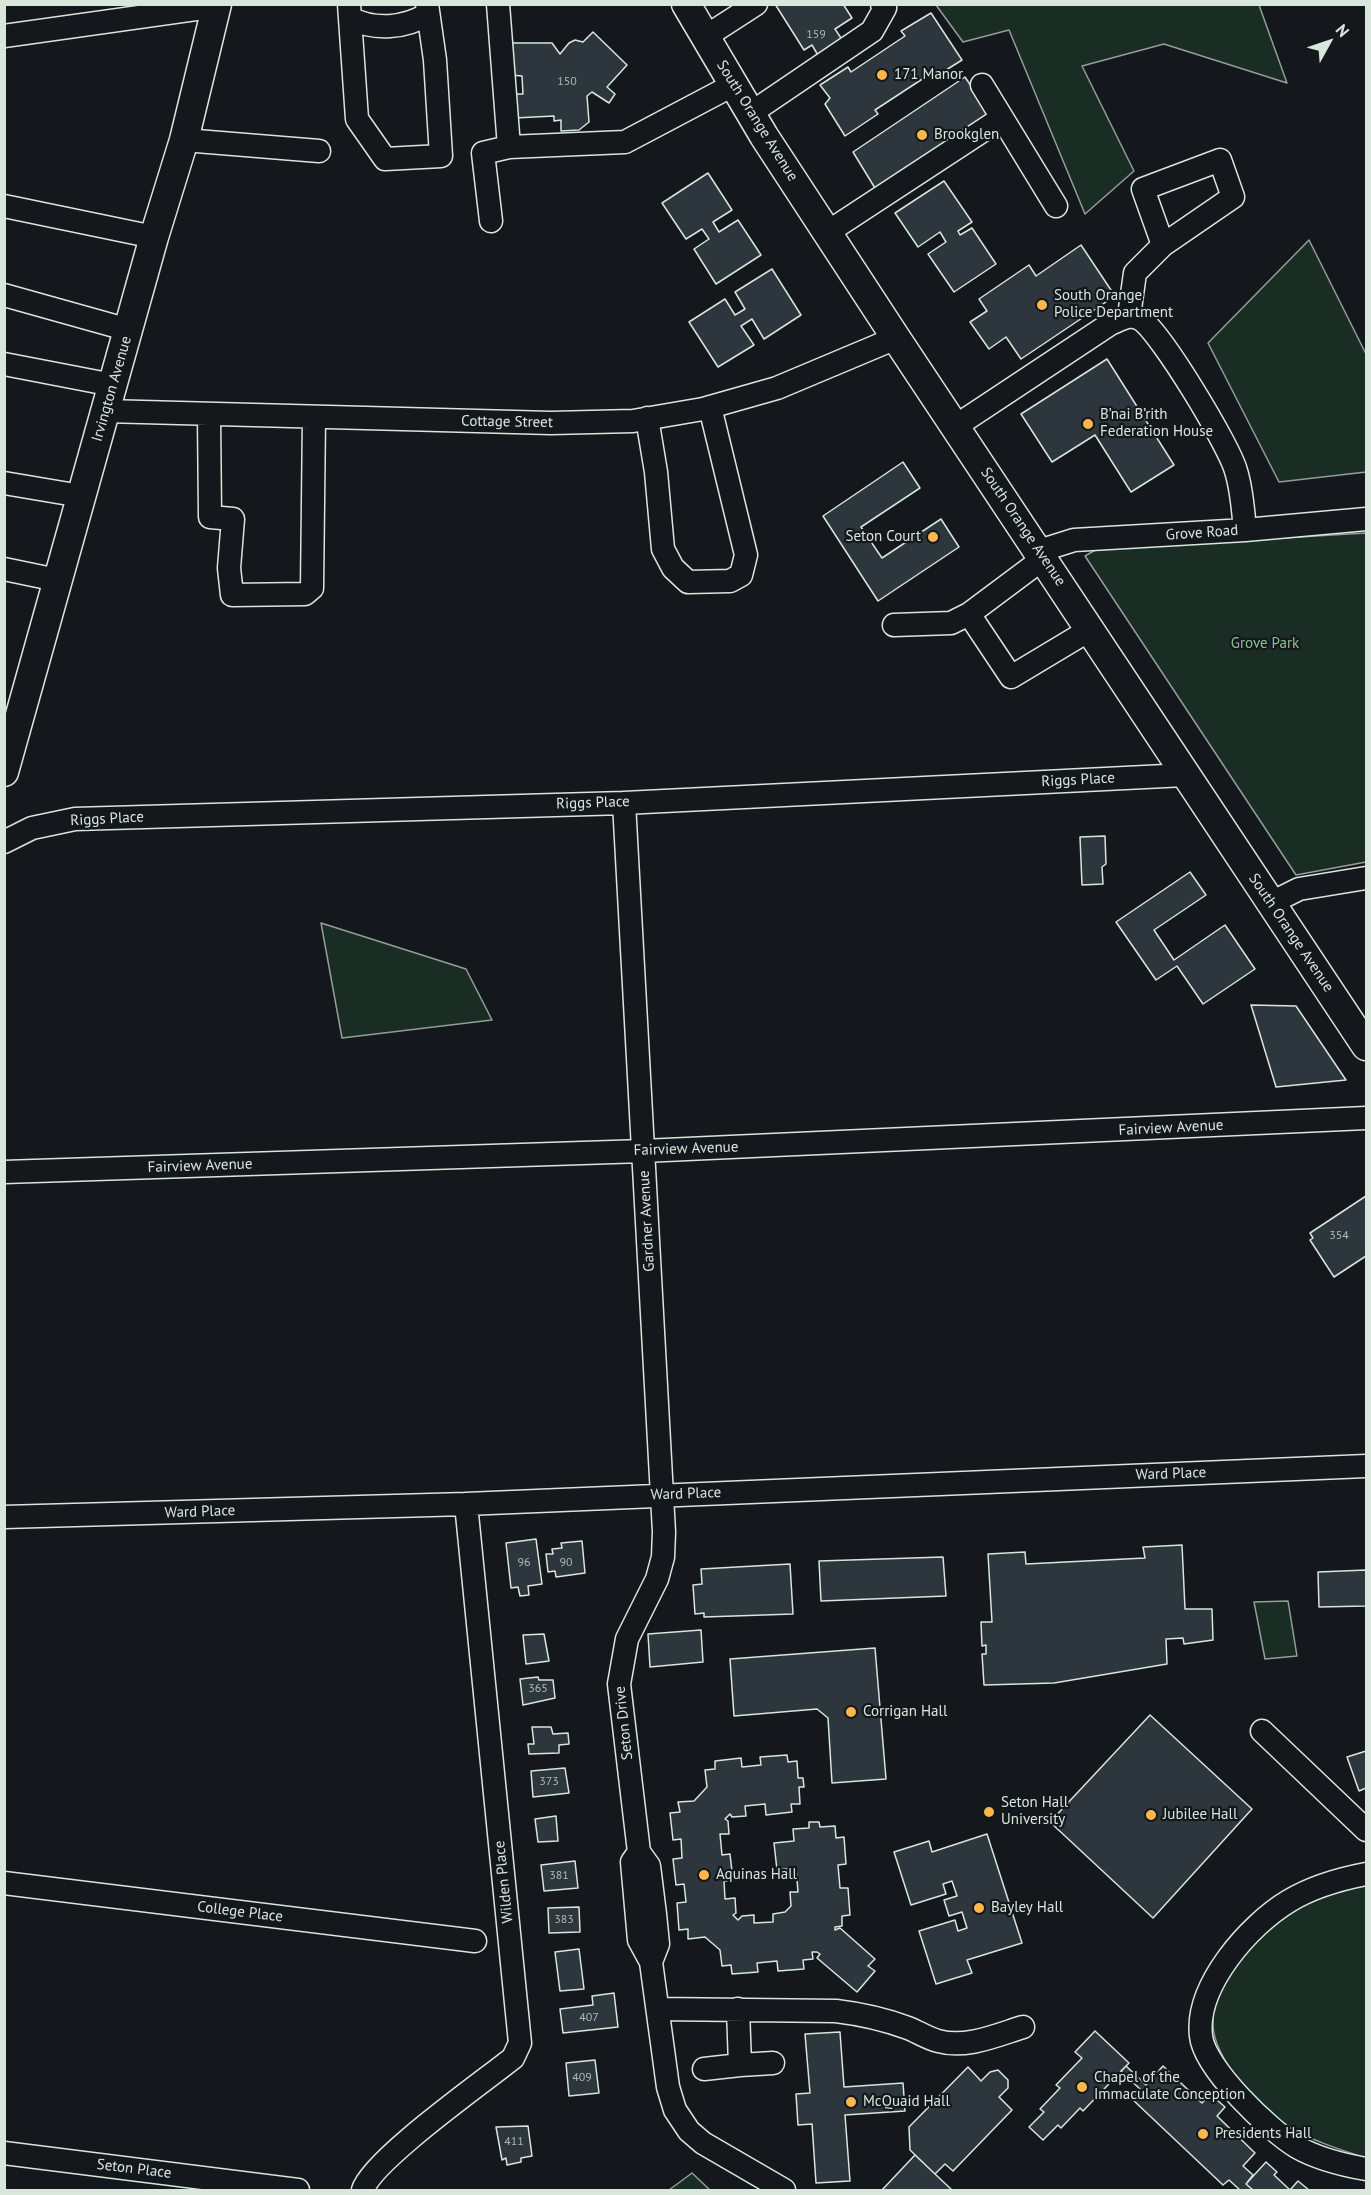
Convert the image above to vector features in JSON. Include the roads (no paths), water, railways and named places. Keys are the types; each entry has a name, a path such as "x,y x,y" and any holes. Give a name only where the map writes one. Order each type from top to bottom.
{"main road":[{"name":"South Orange Avenue","path":"686,4 750,113 896,338 1042,554 1185,775 1366,1046"},
{"name":"Irvington Avenue","path":"4,772 154,237 184,140 220,5"}],"street":[{"path":"498,4 509,147"},
{"path":"705,37 756,4"},
{"path":"750,113 872,31 885,8 882,4"},
{"path":"4,36 220,5"},
{"path":"349,11 357,119 385,159 441,156 435,60 428,9"},
{"path":"349,11 364,25 410,25 428,9"},
{"path":"982,84 1056,206"},
{"path":"491,221 483,153 509,147 625,142 733,85"},
{"path":"828,232 1002,118"},
{"path":"184,140 319,151"},
{"path":"4,206 154,237"},
{"path":"1129,316 1135,273 1163,245"},
{"path":"4,296 129,330"},
{"path":"956,426 1110,324 1129,316 1141,319 1166,348 1222,441 1236,469 1245,530"},
{"name":"Cottage Street","path":"4,364 109,398 209,414 552,423 647,418 710,407 777,388 896,338"},
{"path":"647,418 657,472 663,549 673,568 688,582 730,581 741,575 746,555 710,407"},
{"path":"209,414 210,517 233,519 229,568 232,595 305,594 312,588 314,417"},
{"path":"4,483 81,496"},
{"name":"Grove Road","path":"894,625 951,623 969,614 1042,554 1074,540 1245,530 1366,519"},
{"path":"4,569 57,580"},
{"path":"969,614 1011,678 1091,629"},
{"name":"Riggs Place","path":"4,842 32,828 75,819 624,803 1185,775"},
{"name":"Gardner Avenue","path":"624,803 662,1496"},
{"path":"1271,903 1299,889 1366,878"},
{"name":"Fairview Avenue","path":"4,1172 643,1151 1366,1118"},
{"name":"Ward Place","path":"4,1518 466,1504 1366,1466"},
{"name":"Seton Drive","path":"662,1496 663,1557 657,1580 627,1639 619,1684 639,1851 632,1862 639,1940 651,1962 668,2087 681,2120 703,2143 784,2190"},
{"name":"Wilden Place","path":"363,2190 365,2184 387,2158 513,2058 520,2043 466,1504"},
{"path":"1262,1731 1366,1830"},
{"path":"1366,1874 1345,1878 1289,1901 1253,1931 1216,1976 1205,1999 1200,2030 1205,2053 1217,2071 1279,2135 1299,2148 1321,2157 1342,2165 1366,2169"},
{"name":"College Place","path":"4,1883 475,1941"},
{"path":"658,2009 738,2009 863,2014 909,2028 938,2041 955,2042 977,2041 1023,2027"},
{"path":"738,2009 740,2065"},
{"path":"704,2069 773,2063"},
{"name":"Seton Place","path":"4,2153 298,2190"}],"place":[{"name":"171 Manor","path":"882,75"},
{"name":"Brookglen","path":"922,135"},
{"name":"South Orange Police Department","path":"1042,305"},
{"name":"B’nai B’rith Federation House","path":"1088,424"},
{"name":"Seton Court","path":"933,537"},
{"name":"Corrigan Hall","path":"851,1712"},
{"name":"Seton Hall University","path":"989,1812"},
{"name":"Jubilee Hall","path":"1151,1815"},
{"name":"Aquinas Hall","path":"704,1875"},
{"name":"Bayley Hall","path":"979,1908"},
{"name":"Chapel of the Immaculate Conception","path":"1082,2087"},
{"name":"McQuaid Hall","path":"851,2102"},
{"name":"Presidents Hall","path":"1203,2134"}],"park label":[{"name":"Grove Park","path":"1265,644"}]}
